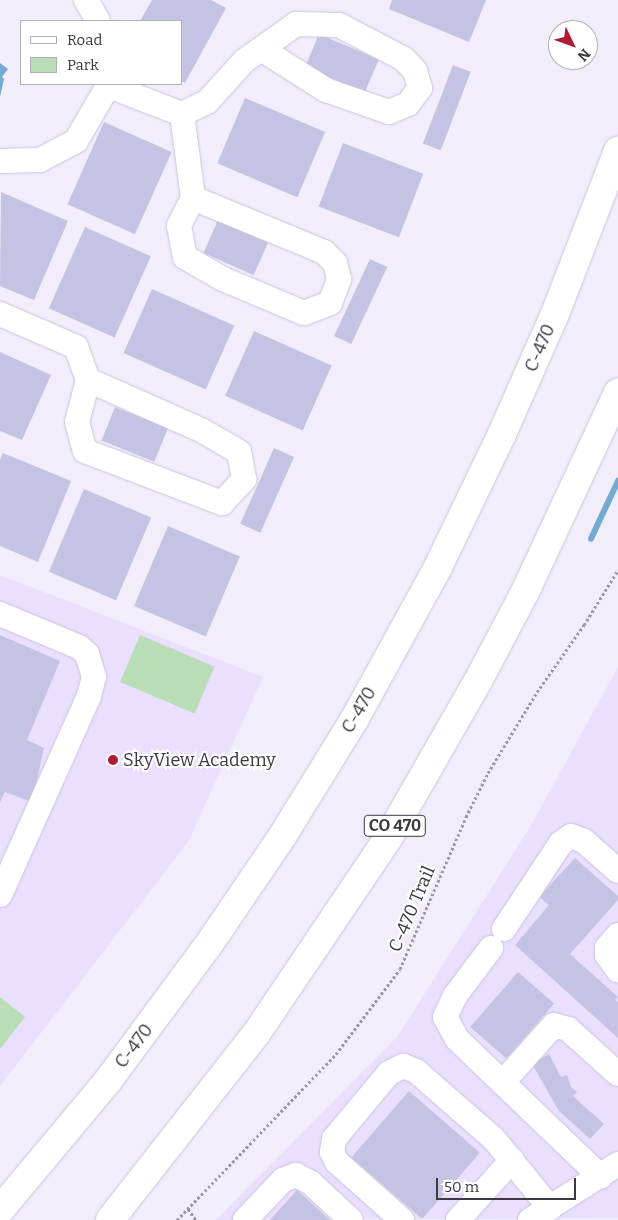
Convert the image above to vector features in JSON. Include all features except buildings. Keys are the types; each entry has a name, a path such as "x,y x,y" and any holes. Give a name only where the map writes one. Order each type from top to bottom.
{"highway":[{"name":"C-470","path":"0,1210 76,1122 166,1004 247,890 349,729 427,588 482,478 554,314 618,151"},
{"name":"CO 470","path":"110,1220 256,1034 388,838 478,681 525,592 618,393"}],"street":[{"path":"86,0 97,20"},
{"path":"0,161 40,160 76,141 109,85 182,114 207,102 244,62 261,49 296,24 340,25 404,59 415,71 420,88 408,104 389,112 326,90 261,49"},
{"path":"182,114 193,198 179,226 185,257 223,279 304,313 330,303 339,280 335,263 324,252 193,198"},
{"path":"0,314 76,347 88,380 77,422 85,451 222,503 244,478 239,452 201,430 88,380"},
{"path":"0,614 79,647 87,654 94,677 88,696 0,894"},
{"path":"504,929 561,843 571,836 584,841 618,871"},
{"path":"618,935 607,948 607,955 618,970"},
{"path":"491,948 455,996 444,1017 457,1039 503,1082 609,1170 530,1220"},
{"path":"503,1082 554,1025 568,1029 618,1074"},
{"path":"402,1220 337,1162 332,1152 334,1139 389,1073 403,1066 416,1071 494,1139 550,1208"},
{"path":"458,1220 512,1160"},
{"path":"245,1220 283,1180 296,1176 311,1182 351,1220"}],"path":[{"name":"C-470 Trail","path":"177,1220 336,1054 400,969 466,817 488,773 536,692 589,619 618,570"},
{"path":"188,1209 196,1220"}],"shaded area":[{"name":"SkyView Academy","path":"0,575 263,677 188,842 0,1086"},
{"path":"618,667 618,1218 216,1220 398,1036 533,822"}],"green space":[{"path":"140,635 215,667 195,714 120,682"},
{"path":"0,997 25,1017 0,1049"}],"water":[{"path":"0,63 8,69 2,77 4,79 0,97"}],"waterway":[{"path":"591,539 618,481"}],"place":[{"name":"SkyView Academy","path":"113,760"}]}
